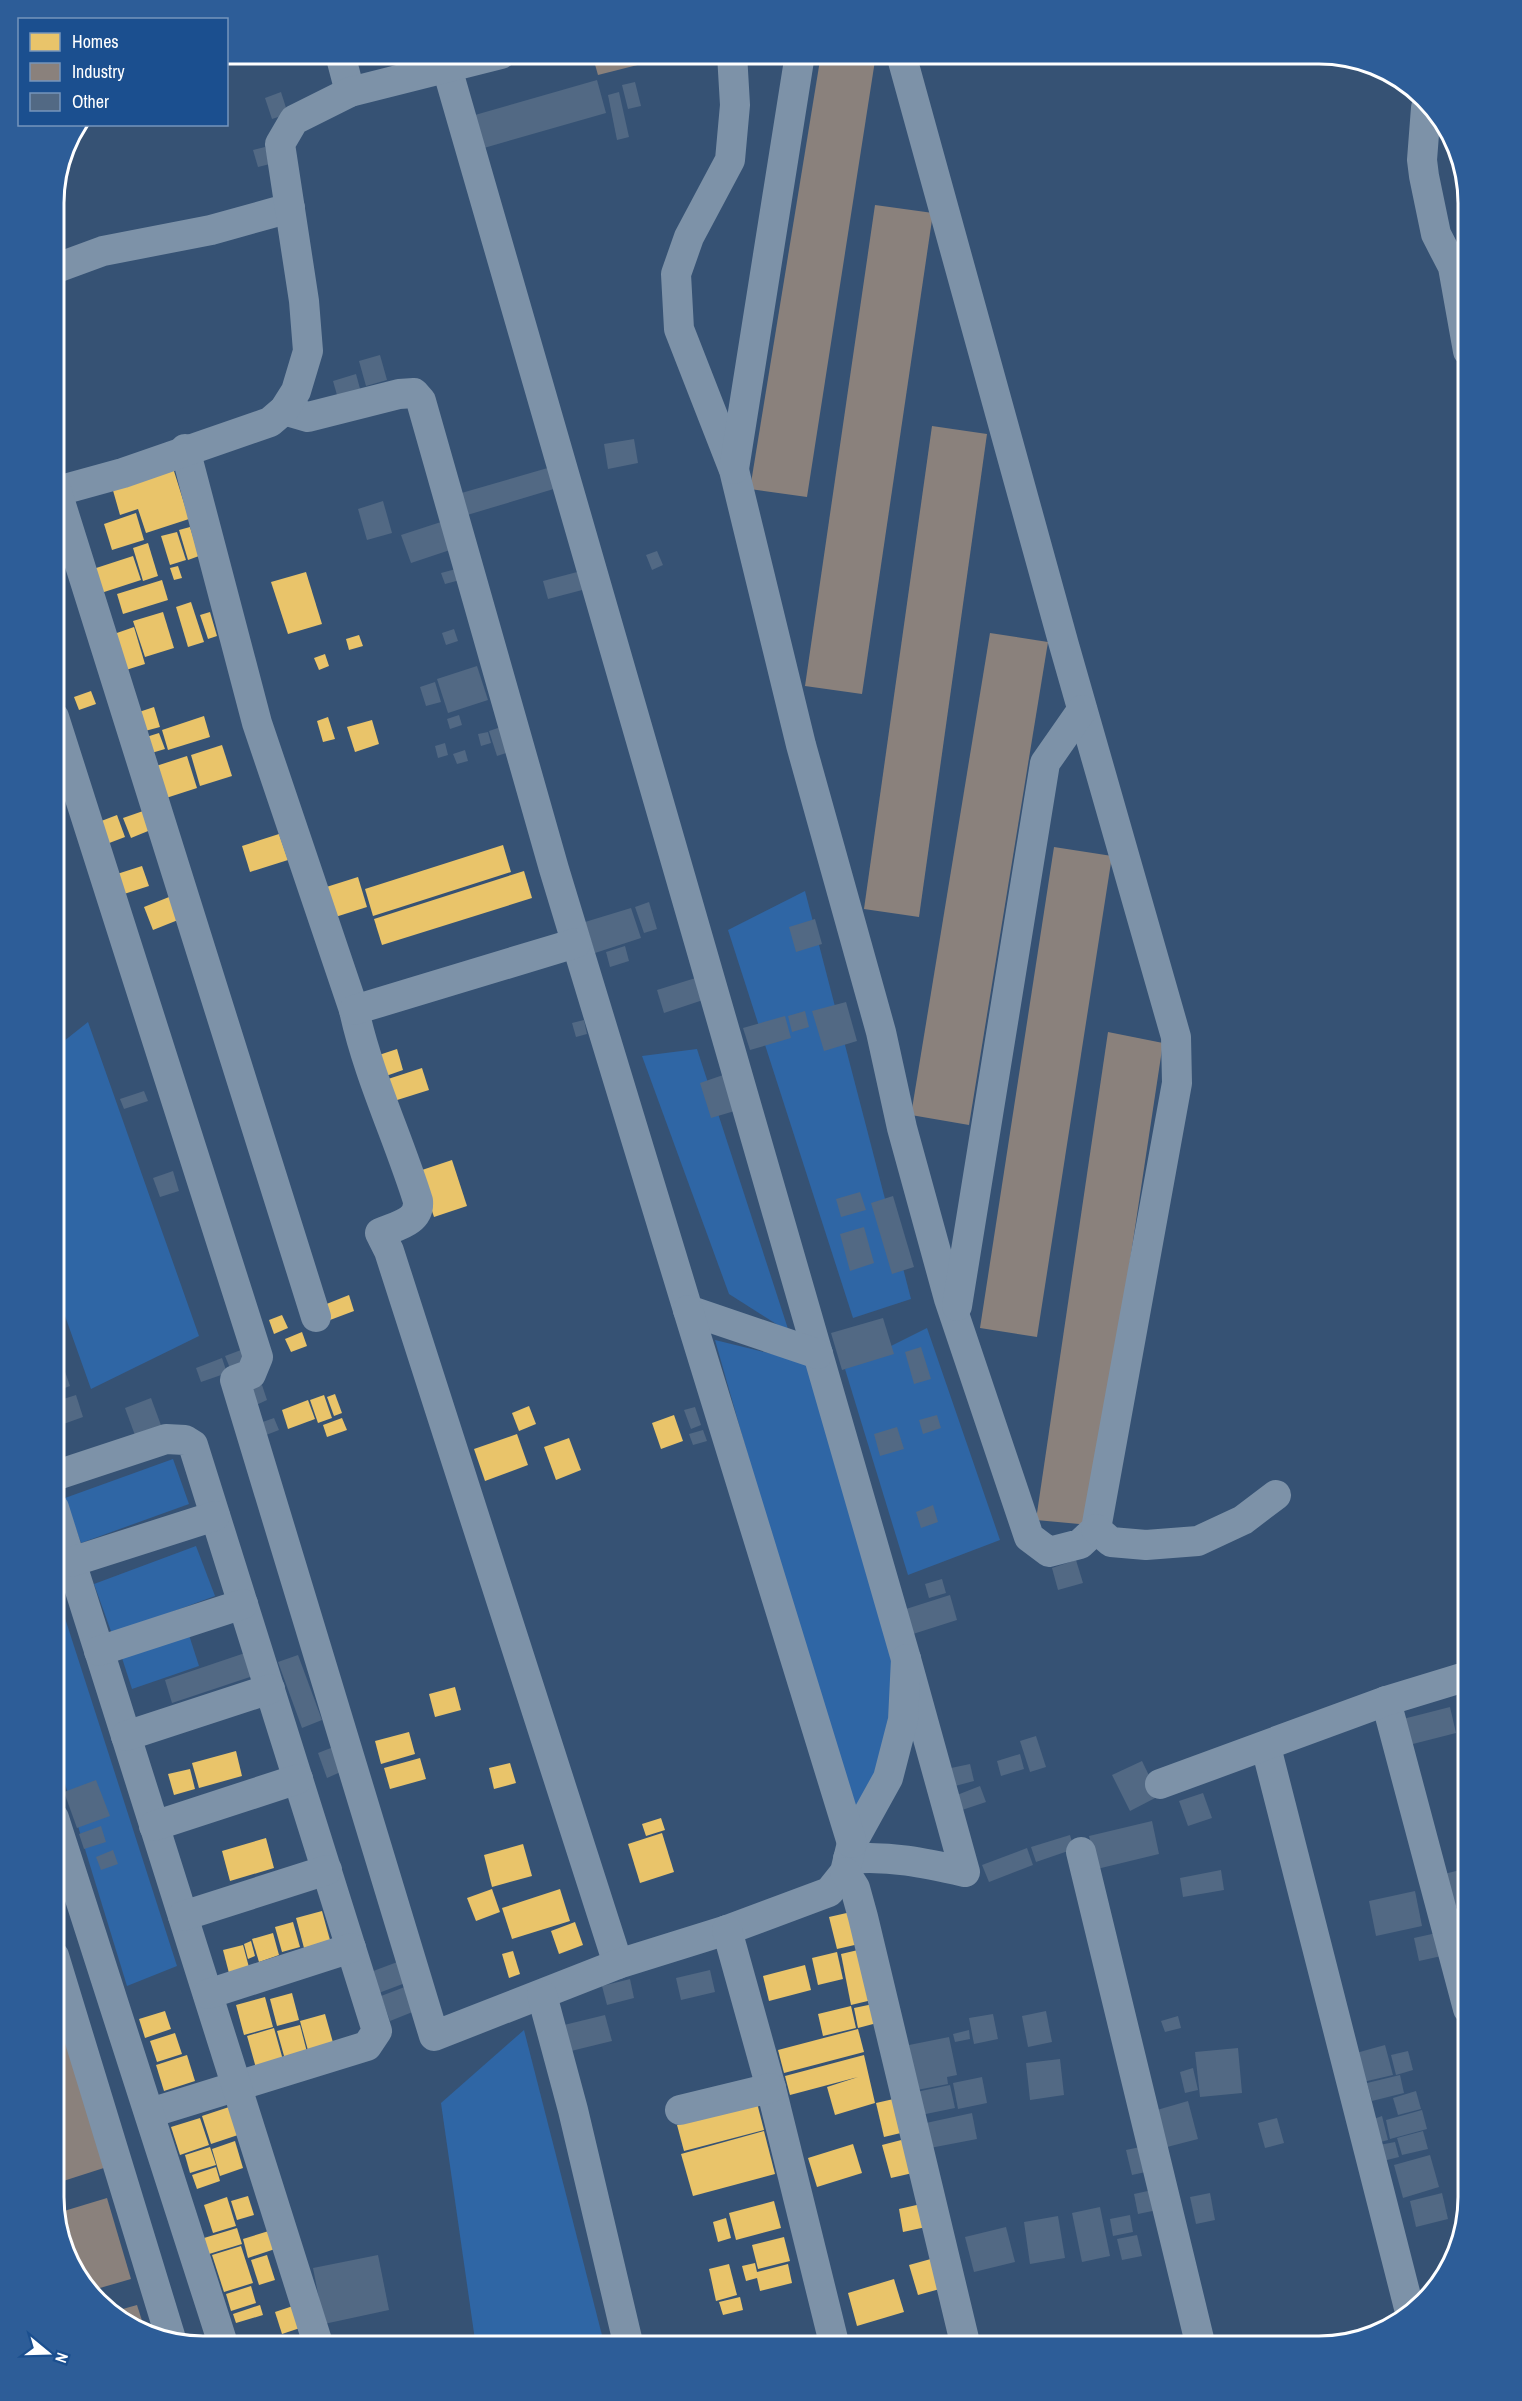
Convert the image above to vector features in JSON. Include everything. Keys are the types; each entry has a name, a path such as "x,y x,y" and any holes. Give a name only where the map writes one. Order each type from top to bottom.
{"street":[{"path":"343,65 350,92"},
{"path":"65,489 123,472 185,449 270,422 284,410 296,391 308,351 304,301 280,144 286,130 294,120 350,92 459,65"},
{"path":"734,65 735,105 730,160 689,237 676,274 679,329 734,470 801,746 881,1032 902,1128 956,1320 1029,1537 1049,1552 1080,1544 1096,1529 1177,1083 1176,1037 1082,710 904,65"},
{"path":"734,470 798,65"},
{"path":"447,68 906,1659 965,1872 907,1859 879,1856 848,1858"},
{"path":"1425,115 1422,160 1424,176 1436,234 1453,267 1458,295"},
{"path":"65,265 104,251 211,230 290,208"},
{"path":"284,410 308,417 399,394 414,393 421,401 576,943 688,1310 848,1858 964,2337"},
{"path":"185,449 257,723 354,1010 360,1035 418,1201 418,1208 412,1219 380,1233 389,1251 476,1517 618,1964"},
{"path":"65,523 316,1317"},
{"path":"956,1320 958,1291 1045,763 1082,710"},
{"path":"65,750 237,1282 258,1357 251,1374 235,1380 434,2036 618,1964 727,1930 829,1892 888,1778 903,1720 906,1659"},
{"path":"354,1010 576,943"},
{"path":"688,1310 818,1354"},
{"path":"64,1473 166,1439 185,1440 193,1445 377,2031 367,2046 150,2113"},
{"path":"1096,1529 1111,1542 1146,1545 1198,1541 1243,1520 1276,1495"},
{"path":"71,1562 215,1516"},
{"path":"64,1541 316,2336"},
{"path":"99,1651 243,1605"},
{"path":"1160,1784 1266,1747 1386,1701 1458,1679"},
{"path":"126,1736 270,1689"},
{"path":"1386,1701 1458,1971"},
{"path":"1266,1747 1408,2304"},
{"path":"154,1826 298,1779"},
{"path":"64,1849 221,2336"},
{"path":"1081,1852 1199,2337"},
{"path":"183,1916 327,1870"},
{"path":"727,1930 771,2088 832,2337"},
{"path":"208,1994 351,1948"},
{"path":"64,1989 169,2332"},
{"path":"542,1995 573,2110 626,2336"},
{"path":"680,2110 771,2088"}],"shaded area":[{"path":"805,891 911,1299 853,1318 728,930"},
{"path":"88,1022 199,1336 91,1389 64,1314 65,1041"},
{"path":"697,1049 789,1332 729,1294 642,1056"},
{"path":"927,1328 1000,1540 908,1575 845,1369"},
{"path":"715,1340 813,1364 899,1664 892,1726 854,1829"},
{"path":"173,1459 189,1504 81,1543 65,1498"},
{"path":"196,1546 215,1596 112,1634 94,1584"},
{"path":"64,1616 177,1966 127,1986 64,1781"},
{"path":"189,1635 199,1666 132,1689 122,1658"},
{"path":"524,2030 602,2336 474,2336 441,2103"}],"building: Homes":[{"path":"173,468 189,519 146,533 138,509 120,515 112,487"},
{"path":"136,513 144,540 112,550 104,524"},
{"path":"190,527 199,556 188,560 179,530"},
{"path":"177,532 186,560 170,565 161,536"},
{"path":"148,543 158,576 143,581 133,548"},
{"path":"133,556 141,580 98,594 90,570"},
{"path":"178,566 182,578 174,580 170,568"},
{"path":"306,572 322,624 288,634 271,582"},
{"path":"162,580 168,600 123,614 117,594"},
{"path":"191,602 204,642 188,647 176,607"},
{"path":"163,612 174,648 145,657 133,621"},
{"path":"210,612 217,636 208,639 200,615"},
{"path":"134,627 145,664 126,670 114,634"},
{"path":"359,635 363,646 349,650 346,639"},
{"path":"325,654 329,666 319,670 314,658"},
{"path":"91,691 96,704 79,710 74,697"},
{"path":"154,707 160,727 145,731 139,712"},
{"path":"204,716 210,737 168,750 162,730"},
{"path":"328,717 335,739 323,742 317,721"},
{"path":"372,720 379,744 355,752 347,727"},
{"path":"159,733 165,749 148,754 143,738"},
{"path":"222,745 232,776 200,786 191,755"},
{"path":"187,756 197,788 163,799 153,767"},
{"path":"146,810 153,829 131,838 123,818"},
{"path":"117,815 125,837 104,845 96,823"},
{"path":"279,834 288,860 250,872 242,846"},
{"path":"503,845 511,872 373,916 365,889"},
{"path":"142,866 149,886 124,894 117,874"},
{"path":"524,871 532,898 382,945 374,919"},
{"path":"358,877 367,907 329,919 320,889"},
{"path":"174,895 183,918 153,930 144,907"},
{"path":"397,1049 403,1070 386,1076 379,1055"},
{"path":"422,1068 429,1090 394,1101 388,1079"},
{"path":"452,1160 467,1206 434,1217 419,1171"},
{"path":"349,1295 354,1311 330,1320 324,1305"},
{"path":"282,1315 288,1328 274,1334 269,1320"},
{"path":"302,1332 307,1346 291,1352 285,1339"},
{"path":"335,1394 342,1413 334,1416 327,1397"},
{"path":"324,1395 332,1418 318,1423 310,1400"},
{"path":"308,1400 315,1419 288,1429 282,1410"},
{"path":"529,1406 536,1424 519,1431 512,1413"},
{"path":"674,1415 683,1441 661,1449 652,1423"},
{"path":"342,1418 347,1430 327,1437 323,1425"},
{"path":"517,1434 528,1465 485,1481 474,1449"},
{"path":"569,1438 581,1470 556,1480 544,1447"},
{"path":"455,1687 461,1710 435,1717 429,1694"},
{"path":"409,1732 415,1754 381,1764 375,1741"},
{"path":"236,1751 242,1776 199,1788 192,1763"},
{"path":"420,1758 426,1779 390,1789 384,1768"},
{"path":"510,1763 516,1783 494,1789 489,1768"},
{"path":"190,1769 195,1789 174,1795 168,1774"},
{"path":"661,1818 665,1830 646,1836 642,1824"},
{"path":"662,1833 674,1872 640,1883 628,1844"},
{"path":"266,1838 274,1868 230,1881 222,1851"},
{"path":"523,1844 532,1876 492,1887 484,1855"},
{"path":"492,1889 500,1912 476,1921 467,1898"},
{"path":"560,1889 570,1921 512,1939 502,1908"},
{"path":"322,1911 330,1940 304,1948 296,1918"},
{"path":"851,1912 859,1944 837,1949 829,1917"},
{"path":"293,1922 300,1947 282,1952 275,1927"},
{"path":"575,1922 583,1945 559,1954 551,1931"},
{"path":"273,1933 279,1955 259,1962 252,1939"},
{"path":"251,1941 255,1956 248,1959 244,1944"},
{"path":"243,1945 250,1971 230,1977 223,1950"},
{"path":"858,1950 872,2000 851,2005 841,1954"},
{"path":"513,1951 520,1974 509,1978 502,1954"},
{"path":"837,1952 843,1979 818,1985 812,1958"},
{"path":"805,1965 811,1990 769,2001 763,1976"},
{"path":"292,1993 299,2020 277,2026 270,1999"},
{"path":"265,1997 273,2027 244,2035 236,2005"},
{"path":"873,2004 877,2023 858,2028 854,2008"},
{"path":"851,2006 856,2028 823,2036 818,2014"},
{"path":"165,2011 171,2029 145,2038 139,2019"},
{"path":"325,2014 334,2046 309,2054 300,2021"},
{"path":"300,2025 308,2056 286,2063 277,2031"},
{"path":"274,2028 283,2060 256,2068 247,2036"},
{"path":"858,2029 864,2052 784,2073 778,2050"},
{"path":"175,2033 182,2054 157,2062 150,2041"},
{"path":"187,2055 195,2081 164,2091 156,2065"},
{"path":"864,2055 875,2103 835,2115 827,2087 858,2077 790,2095 785,2076"},
{"path":"898,2098 905,2132 884,2137 876,2103"},
{"path":"757,2103 764,2130 684,2151 677,2125"},
{"path":"235,2105 244,2133 211,2144 202,2116"},
{"path":"200,2118 209,2145 180,2155 171,2127"},
{"path":"764,2131 775,2174 693,2196 681,2154"},
{"path":"909,2138 917,2172 891,2178 882,2145"},
{"path":"235,2141 243,2168 220,2176 212,2149"},
{"path":"853,2144 862,2173 817,2187 808,2158"},
{"path":"210,2147 216,2165 190,2173 185,2155"},
{"path":"216,2167 220,2181 197,2189 192,2175"},
{"path":"248,2196 254,2215 237,2220 231,2201"},
{"path":"227,2197 236,2226 213,2233 204,2205"},
{"path":"774,2201 781,2228 736,2240 729,2213"},
{"path":"921,2204 926,2227 903,2232 899,2209"},
{"path":"726,2218 731,2238 718,2242 713,2222"},
{"path":"237,2228 242,2244 209,2254 204,2238"},
{"path":"272,2230 278,2248 248,2258 243,2239"},
{"path":"784,2237 790,2261 758,2269 752,2245"},
{"path":"241,2246 253,2283 224,2292 212,2255"},
{"path":"267,2255 275,2280 259,2285 251,2260"},
{"path":"938,2257 947,2287 918,2295 909,2265"},
{"path":"755,2263 757,2272 788,2264 792,2283 760,2291 757,2278 746,2281 742,2266"},
{"path":"729,2264 737,2295 716,2301 709,2269"},
{"path":"894,2279 904,2312 857,2326 848,2293"},
{"path":"251,2286 256,2303 231,2311 226,2294"},
{"path":"740,2297 743,2310 723,2315 719,2302"},
{"path":"260,2305 263,2315 236,2323 233,2314"},
{"path":"293,2306 300,2328 282,2334 275,2312"}],"building: Industry":[{"path":"595,65 638,65 598,75"},
{"path":"819,65 874,65 807,497 750,489"},
{"path":"875,205 933,213 862,694 805,686"},
{"path":"932,426 987,434 919,917 864,909"},
{"path":"990,633 1048,642 969,1125 911,1115"},
{"path":"1054,847 1112,856 1037,1337 980,1328"},
{"path":"1108,1032 1163,1043 1090,1525 1036,1520"},
{"path":"64,2015 110,2166 64,2181"},
{"path":"107,2198 131,2279 99,2288 79,2259 66,2211"},
{"path":"137,2305 143,2322 126,2313 121,2309"}],"building: Other":[{"path":"597,80 606,113 477,150 468,117"},
{"path":"635,82 641,106 628,109 622,85"},
{"path":"281,92 288,114 272,119 265,98"},
{"path":"619,92 629,137 617,140 608,95"},
{"path":"265,147 270,164 258,167 253,150"},
{"path":"380,355 387,380 366,386 359,361"},
{"path":"356,374 362,396 339,402 333,381"},
{"path":"634,439 638,463 608,469 604,444"},
{"path":"551,467 557,488 464,516 458,494"},
{"path":"383,501 392,533 367,540 358,509"},
{"path":"444,521 453,549 411,563 401,535"},
{"path":"657,551 663,565 652,570 646,555"},
{"path":"456,569 460,580 445,584 441,573"},
{"path":"581,571 586,589 548,599 543,581"},
{"path":"454,629 458,641 446,645 442,633"},
{"path":"477,666 488,700 448,713 437,679"},
{"path":"435,682 441,702 426,706 420,687"},
{"path":"459,715 462,725 450,729 447,719"},
{"path":"504,726 512,751 497,756 489,731"},
{"path":"488,732 491,743 481,746 478,734"},
{"path":"445,743 448,755 438,758 435,746"},
{"path":"465,750 468,761 457,764 453,754"},
{"path":"649,902 657,929 644,933 635,907"},
{"path":"631,908 641,938 595,953 585,922"},
{"path":"815,919 822,944 796,952 789,927"},
{"path":"625,946 629,961 610,967 606,952"},
{"path":"702,976 709,998 664,1013 657,990"},
{"path":"846,1002 857,1041 824,1051 812,1011"},
{"path":"805,1011 809,1027 792,1032 788,1016"},
{"path":"785,1016 791,1038 750,1050 743,1028"},
{"path":"584,1020 587,1034 576,1037 572,1023"},
{"path":"726,1074 738,1110 711,1118 700,1083"},
{"path":"144,1091 148,1101 124,1109 120,1099"},
{"path":"173,1171 179,1191 160,1197 153,1178"},
{"path":"860,1192 866,1210 841,1217 836,1199"},
{"path":"893,1196 914,1267 892,1274 871,1203"},
{"path":"864,1227 874,1263 850,1271 840,1234"},
{"path":"883,1318 894,1354 842,1370 831,1333"},
{"path":"249,1347 255,1364 232,1373 225,1356"},
{"path":"921,1347 931,1379 914,1384 905,1352"},
{"path":"222,1358 227,1373 201,1382 196,1368"},
{"path":"64,1370 70,1386 64,1388"},
{"path":"262,1385 267,1400 254,1406 248,1390"},
{"path":"76,1395 83,1417 64,1424 64,1399"},
{"path":"151,1398 162,1428 136,1438 125,1408"},
{"path":"695,1407 701,1425 691,1429 684,1410"},
{"path":"937,1415 941,1428 923,1434 919,1420"},
{"path":"274,1418 279,1430 261,1437 257,1424"},
{"path":"897,1427 904,1449 880,1456 874,1434"},
{"path":"703,1430 707,1441 693,1445 689,1434"},
{"path":"933,1505 938,1522 921,1528 916,1512"},
{"path":"1076,1560 1083,1583 1058,1590 1052,1568"},
{"path":"942,1579 946,1593 929,1598 925,1584"},
{"path":"950,1595 957,1620 913,1634 906,1609"},
{"path":"245,1653 253,1676 172,1703 165,1680"},
{"path":"298,1655 322,1720 302,1728 278,1662"},
{"path":"1450,1707 1456,1733 1405,1746 1399,1720"},
{"path":"1036,1736 1046,1767 1030,1772 1020,1741"},
{"path":"336,1746 345,1770 327,1778 318,1753"},
{"path":"1020,1754 1024,1769 1001,1776 997,1761"},
{"path":"1142,1761 1159,1796 1130,1811 1112,1775"},
{"path":"970,1764 974,1781 955,1786 951,1768"},
{"path":"96,1780 110,1816 77,1828 64,1792"},
{"path":"980,1786 986,1802 962,1810 957,1795"},
{"path":"1203,1793 1212,1818 1188,1826 1179,1801"},
{"path":"1152,1821 1159,1854 1097,1869 1089,1836"},
{"path":"101,1826 106,1842 84,1849 79,1834"},
{"path":"1070,1835 1074,1849 1036,1862 1031,1847"},
{"path":"1027,1848 1033,1865 989,1882 982,1865"},
{"path":"113,1850 118,1864 101,1870 96,1857"},
{"path":"1221,1870 1224,1890 1183,1897 1180,1878"},
{"path":"1458,1870 1458,1907 1453,1908 1444,1874"},
{"path":"1415,1891 1422,1926 1376,1936 1369,1901"},
{"path":"1441,1932 1446,1955 1419,1961 1414,1938"},
{"path":"400,1961 408,1982 376,1994 368,1973"},
{"path":"710,1970 715,1992 681,2000 676,1978"},
{"path":"630,1979 634,1998 607,2005 602,1986"},
{"path":"410,1985 420,2009 390,2021 381,1996"},
{"path":"1046,2011 1052,2042 1028,2047 1022,2016"},
{"path":"993,2014 998,2039 974,2044 969,2018"},
{"path":"605,2015 612,2041 571,2051 564,2025"},
{"path":"1178,2016 1181,2028 1165,2032 1161,2021"},
{"path":"969,2030 970,2039 955,2042 953,2034"},
{"path":"949,2037 957,2075 947,2077 948,2084 917,2090 909,2045"},
{"path":"1385,2045 1393,2075 1363,2082 1356,2053"},
{"path":"1238,2048 1242,2093 1200,2097 1195,2052"},
{"path":"1408,2051 1413,2070 1396,2075 1391,2055"},
{"path":"1060,2059 1064,2095 1030,2100 1026,2063"},
{"path":"1193,2068 1198,2090 1185,2093 1180,2072"},
{"path":"1400,2075 1404,2093 1372,2101 1367,2083"},
{"path":"982,2077 987,2103 958,2109 953,2083"},
{"path":"950,2085 955,2108 921,2115 916,2092"},
{"path":"1416,2091 1421,2109 1398,2115 1393,2098"},
{"path":"1188,2101 1198,2139 1167,2147 1157,2110"},
{"path":"1422,2110 1427,2129 1390,2139 1386,2120"},
{"path":"972,2113 977,2139 930,2148 926,2123"},
{"path":"1382,2116 1388,2140 1377,2143 1371,2120"},
{"path":"1277,2118 1284,2143 1265,2148 1258,2123"},
{"path":"1423,2131 1428,2149 1402,2155 1397,2138"},
{"path":"1395,2142 1399,2157 1383,2161 1379,2145"},
{"path":"1145,2146 1150,2171 1132,2175 1126,2150"},
{"path":"1430,2155 1439,2187 1403,2198 1394,2165"},
{"path":"1157,2189 1162,2209 1138,2214 1134,2194"},
{"path":"1210,2193 1215,2220 1196,2224 1190,2197"},
{"path":"1442,2193 1448,2219 1416,2227 1410,2201"},
{"path":"1100,2207 1110,2256 1082,2262 1072,2213"},
{"path":"1130,2215 1133,2232 1113,2236 1110,2219"},
{"path":"1058,2216 1065,2258 1030,2264 1024,2222"},
{"path":"1006,2227 1015,2262 974,2272 965,2237"},
{"path":"1137,2235 1142,2256 1122,2260 1117,2239"},
{"path":"378,2255 389,2310 324,2324 313,2268"}]}
